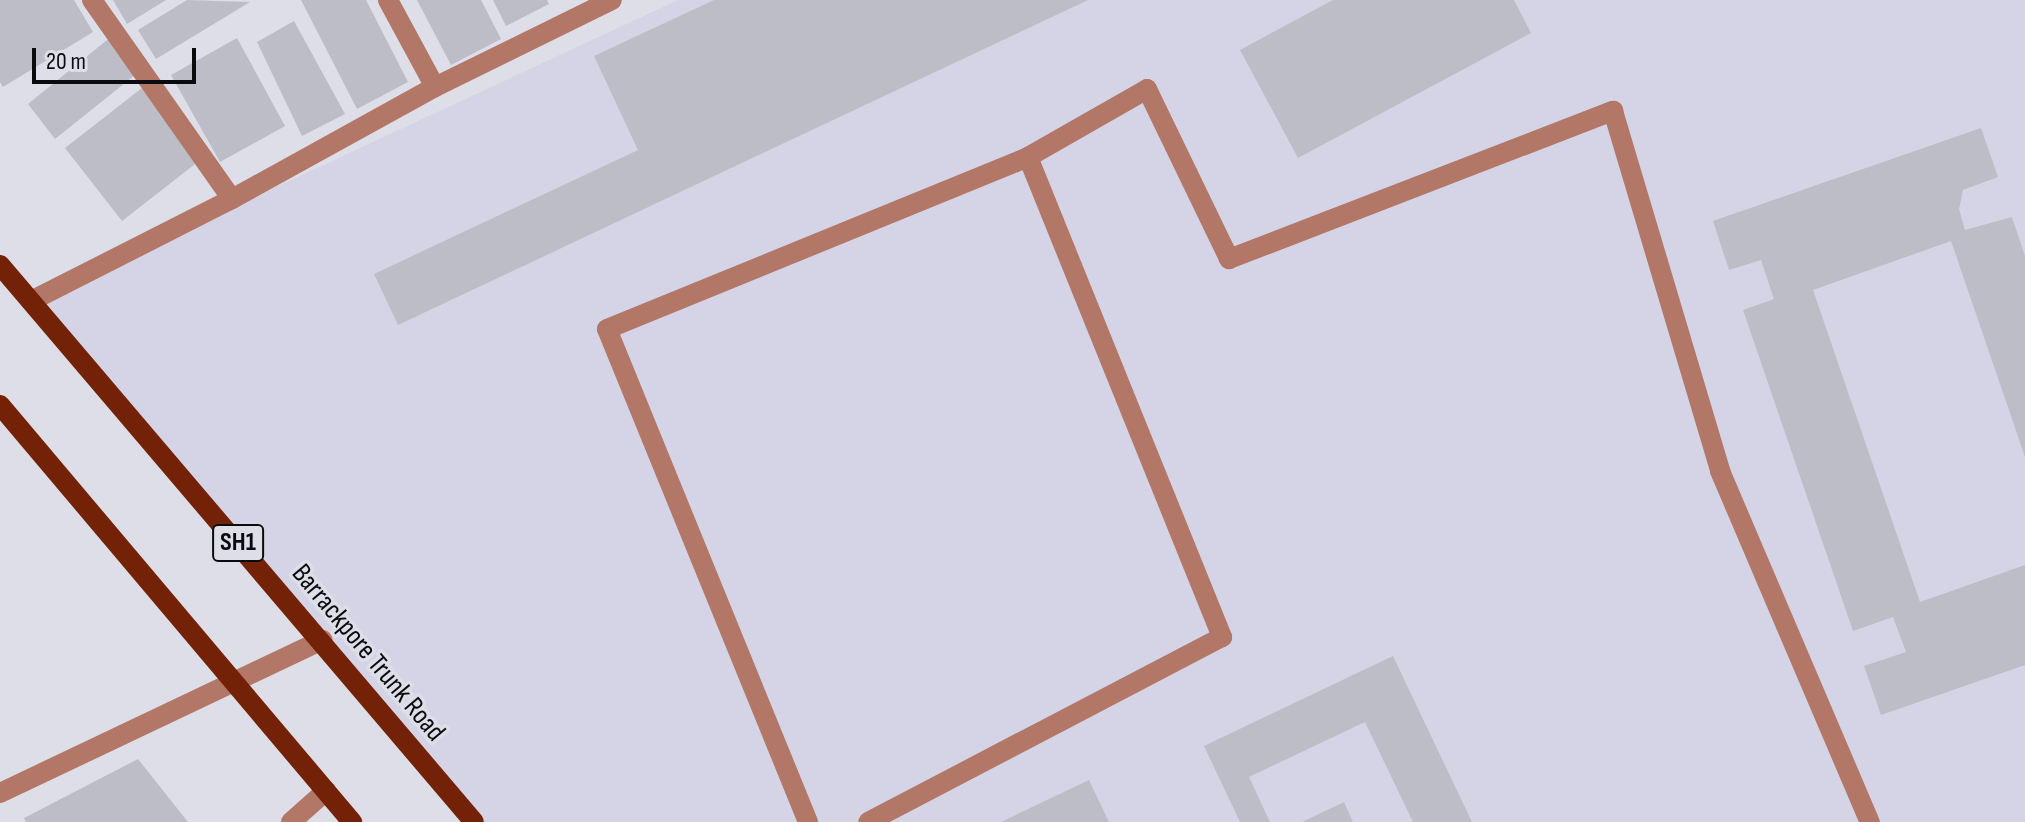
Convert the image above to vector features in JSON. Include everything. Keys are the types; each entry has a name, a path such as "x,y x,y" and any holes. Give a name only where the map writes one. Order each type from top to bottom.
{"main road":[{"name":"Barrackpore Trunk Road","path":"0,265 474,822"},
{"path":"0,405 352,822"}],"street":[{"path":"92,0 232,199"},
{"path":"388,0 435,87"},
{"path":"31,301 232,199 435,87 612,0"},
{"path":"808,822 607,329 1028,157 1147,89 1229,259 1613,111 1720,471 1870,822"},
{"path":"868,822 1222,637 1028,157"},
{"path":"0,793 322,640"},
{"path":"291,822 326,791"}],"shaded area":[{"path":"678,0 2025,0 2025,822 480,822 31,301"}],"building":[{"path":"0,0 74,0 93,32 3,87 0,82"},
{"path":"113,0 166,0 127,24"},
{"path":"187,0 250,2 156,59 138,30"},
{"path":"301,0 366,0 408,82 357,109"},
{"path":"417,0 481,0 501,39 451,65"},
{"path":"493,0 547,0 549,4 506,26"},
{"path":"714,0 1088,0 398,325 374,274 638,150 594,56"},
{"path":"1333,0 1514,0 1531,33 1298,158 1240,50"},
{"path":"294,21 345,114 302,136 257,42"},
{"path":"112,36 140,71 55,139 28,104"},
{"path":"237,38 285,126 220,162 171,75"},
{"path":"142,88 199,161 122,221 65,148"},
{"path":"1981,128 1998,177 1963,190 1959,209 1965,230 2012,217 2025,256 2025,457 1951,241 1813,290 1920,602 2025,565 2025,665 1881,715 1864,666 1906,652 1893,617 1853,631 1743,310 1774,299 1761,260 1729,270 1713,221"},
{"path":"1393,656 1472,822 1413,822 1365,722 1249,777 1270,822 1240,822 1204,746"},
{"path":"138,759 188,822 26,822 24,818"},
{"path":"1089,780 1109,822 1001,822"},
{"path":"1344,802 1353,822 1302,822"}]}
